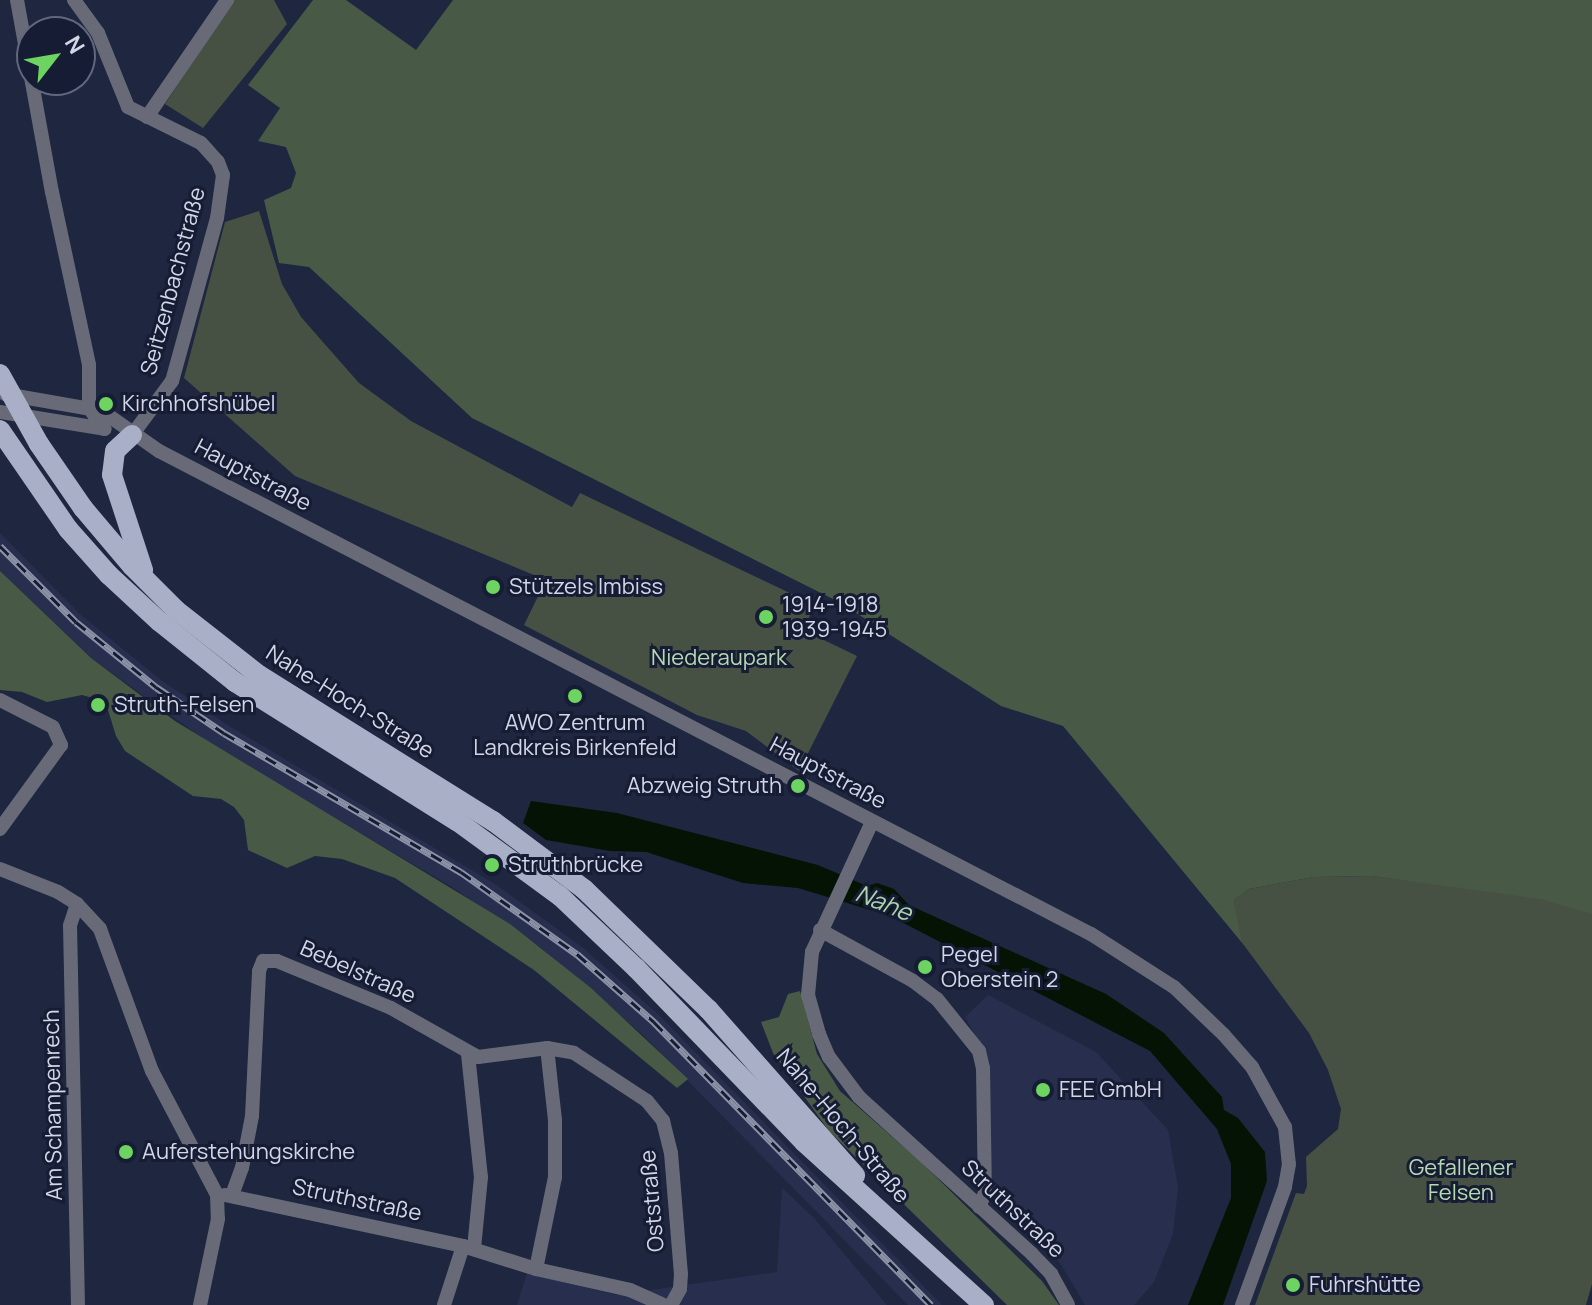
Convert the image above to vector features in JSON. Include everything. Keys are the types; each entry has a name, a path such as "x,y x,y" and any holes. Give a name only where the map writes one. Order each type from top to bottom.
{"main road":[{"name":"Nahe-Hoch-Straße","path":"0,374 4,400 22,415 83,508 147,581 202,632 259,675 493,821 584,889 650,950 744,1047 901,1231"},
{"name":"Nahe-Hoch-Straße","path":"0,430 68,529 109,575 160,622 245,689 457,821 560,896 636,968 804,1142 901,1231"},
{"path":"132,435 115,451 112,475 147,581"},
{"path":"901,1231 984,1305"}],"street":[{"path":"17,0 52,192 89,365 89,408 104,429"},
{"path":"74,0 98,33 128,107 147,117 227,0"},
{"name":"Seitzenbachstraße","path":"132,435 172,381 223,193 223,175 210,151 189,136 147,117"},
{"name":"Hauptstraße","path":"4,400 89,408 112,417 132,435 1091,934 1145,967 1200,1010 1252,1067 1285,1127 1289,1164 1275,1220 1242,1305"},
{"name":"Hauptstraße","path":"22,415 132,435"},
{"path":"0,700 53,727 61,745 0,829"},
{"name":"Struthstraße","path":"872,822 812,952 808,995 829,1057 859,1097 1032,1254 1051,1274 1068,1305"},
{"path":"0,869 33,880 77,904 100,929 152,1071 224,1195 200,1305"},
{"name":"Am Schampenrech","path":"77,904 70,925 78,1305"},
{"path":"823,924 937,999 979,1051 983,1068 985,1193 979,1207"},
{"name":"Bebelstraße","path":"224,1195 242,1168 252,1116 257,983 263,961 277,961 360,993 468,1054"},
{"path":"536,1269 555,1177 555,1120 547,1048"},
{"name":"Oststraße","path":"468,1054 487,1058 547,1048 574,1053 613,1075 647,1101 663,1121 671,1153 681,1274 680,1289 671,1305"},
{"path":"444,1305 469,1247 481,1177 468,1054"},
{"name":"Struthstraße","path":"224,1195 469,1247 536,1269 630,1290 663,1305"}],"shaded area":[{"path":"0,533 82,616 161,680 229,726 495,884 582,947 660,1016 942,1305 908,1305 643,1035 540,947 452,887 215,747 91,658 0,571"},
{"path":"988,995 1096,1052 1168,1130 1178,1188 1173,1234 1154,1282 1134,1305 1085,1305 1060,1263 1029,1230 990,1200 985,1053 965,1017"},
{"path":"782,1188 814,1218 887,1305 517,1305 527,1273 616,1295 777,1272"}],"green space":[{"path":"233,0 274,0 287,24 203,128 165,104"},
{"path":"313,0 346,0 416,50 453,0 1592,0 1592,914 1541,899 1372,876 1314,877 1249,889 1233,900 1243,944 1063,726 1001,706 839,602 472,418 309,267 279,263 264,200 291,188 296,173 286,147 258,141 280,108 248,85"},
{"name":"Niederaupark","path":"259,211 282,284 301,317 359,383 411,421 572,507 580,493 815,605 803,630 857,656 799,771 746,731 697,715 524,625 546,580 295,476 184,378 225,222"},
{"path":"0,571 91,658 175,721 510,924 591,988 688,1079 677,1088 534,970 395,878 342,859 315,856 287,868 248,850 244,820 234,807 221,799 193,796 125,751 116,736 108,710 100,700 82,695 47,702 22,692 0,690"},
{"name":"Gefallener Felsen","path":"1372,876 1592,903 1592,1284 1586,1305 1255,1305 1296,1193 1304,1194 1307,1186 1306,1157 1338,1129 1341,1109 1328,1070 1309,1033 1243,944 1232,900 1249,889 1314,877"},
{"path":"800,991 817,1054 840,1091 923,1164 1042,1281 1059,1305 1007,1305 829,1131 773,1053 761,1022 779,1017 788,994"}],"water":[{"name":"Nahe","path":"531,801 617,813 818,865 867,886 877,883 894,889 909,905 1106,994 1164,1033 1222,1097 1224,1110 1238,1118 1265,1152 1267,1181 1223,1305 1188,1305 1231,1198 1231,1164 1217,1129 1150,1051 890,916 798,888 743,883 646,852 610,851 546,840 523,823"}],"railway":[{"path":"0,546 76,622 156,687 224,733 461,872 577,954 654,1022 931,1305"}],"place":[{"name":"Kirchhofshübel","path":"106,404"},
{"name":"Stützels Imbiss","path":"493,587"},
{"name":"1914-1918 1939-1945","path":"766,617"},
{"name":"AWO Zentrum Landkreis Birkenfeld","path":"575,696"},
{"name":"Struth-Felsen","path":"98,705"},
{"name":"Abzweig Struth","path":"798,786"},
{"name":"Struthbrücke","path":"492,865"},
{"name":"Pegel Oberstein 2","path":"925,967"},
{"name":"FEE GmbH","path":"1043,1090"},
{"name":"Auferstehungskirche","path":"126,1152"},
{"name":"Fuhrshütte","path":"1293,1285"}]}
